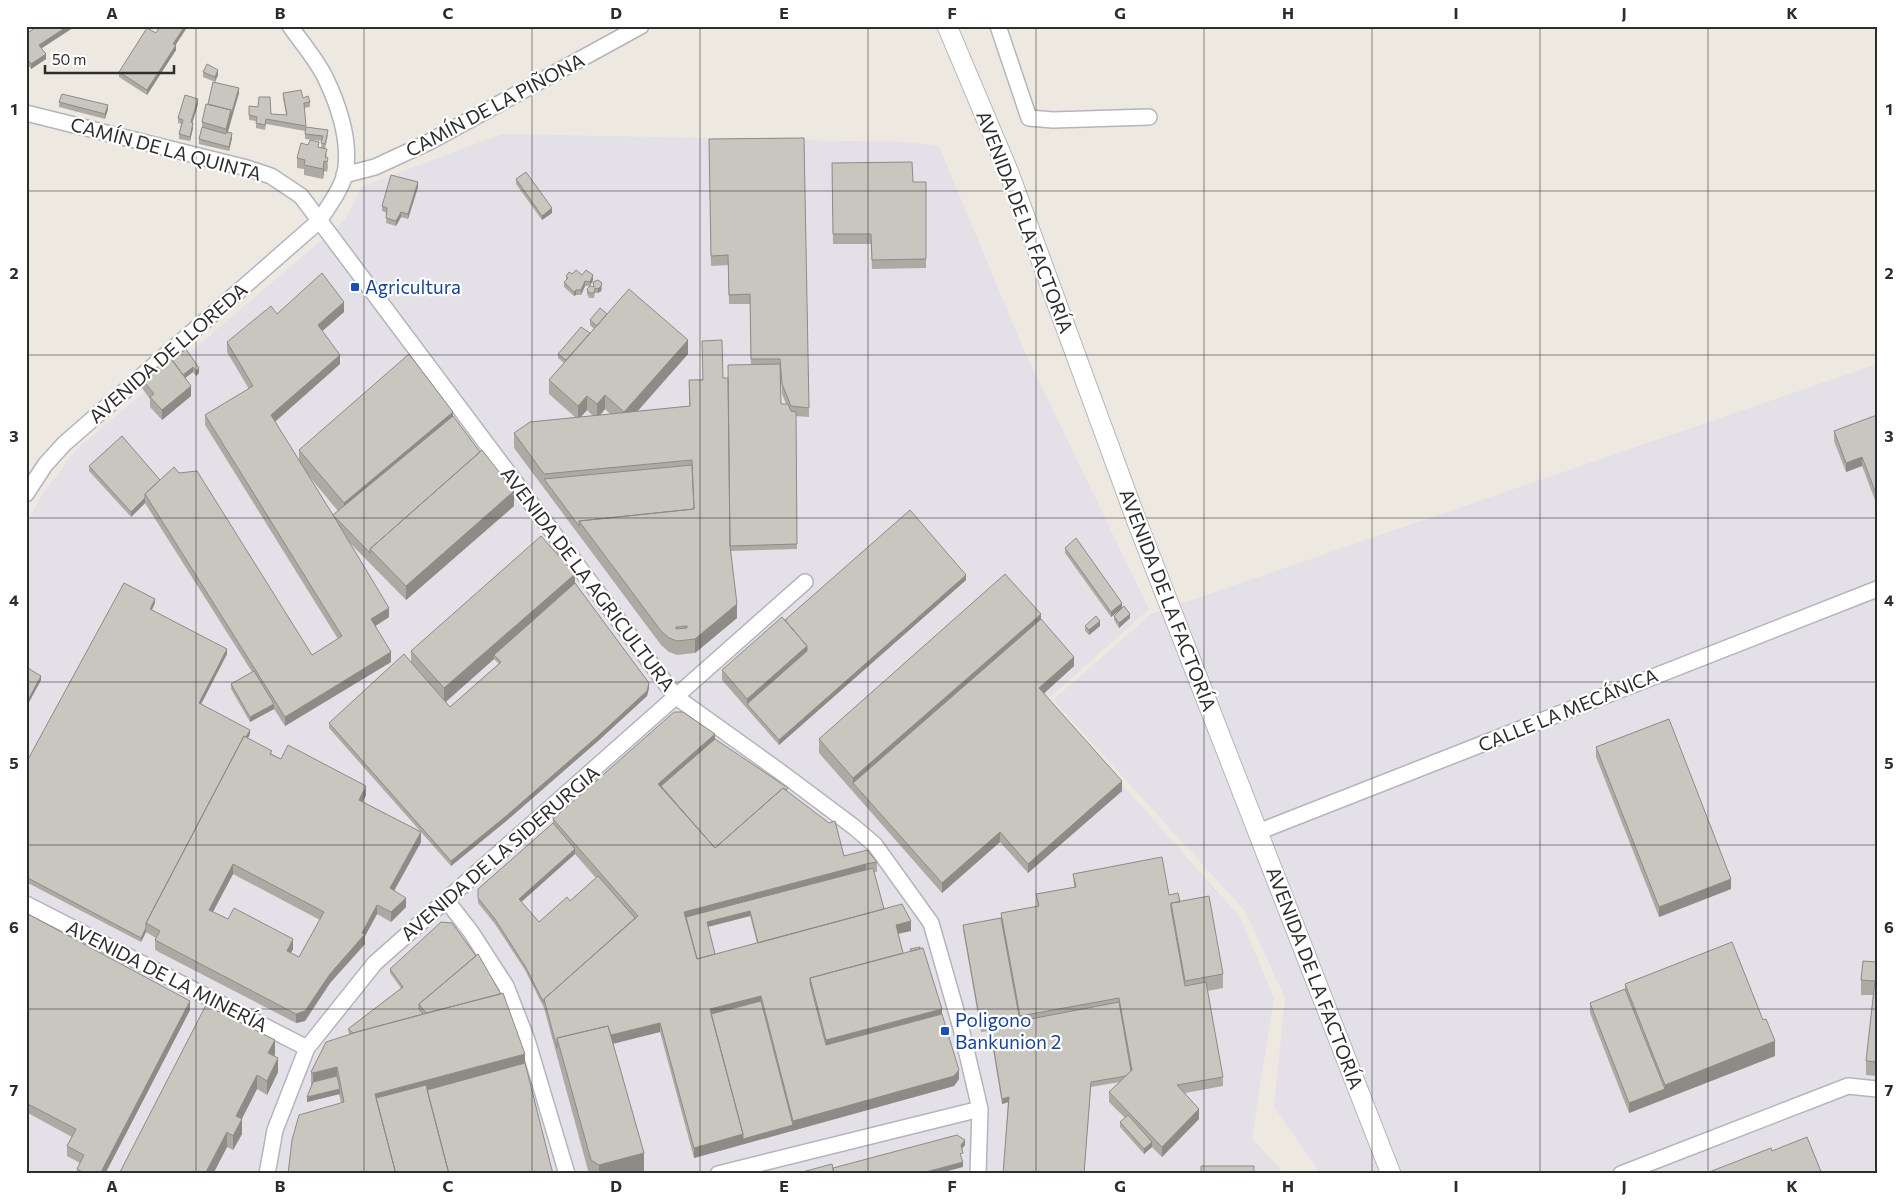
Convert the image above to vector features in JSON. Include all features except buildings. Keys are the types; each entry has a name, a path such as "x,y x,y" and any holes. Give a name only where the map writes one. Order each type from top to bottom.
{"street":[{"name":"AVENIDA DE LLOREDA","path":"26,494 45,465 64,444 319,221 333,198 344,175 347,147 339,114 325,76 290,26"},
{"name":"CAMÍN DE LA PIÑONA","path":"344,175 375,167 429,142 641,26"},
{"name":"AVENIDA DE LA FACTORÍA","path":"947,26 1009,173 1137,522 1392,1174"},
{"path":"998,26 1029,118 1053,120 1149,117"},
{"name":"CAMÍN DE LA QUINTA","path":"26,112 271,176 301,196 319,221"},
{"name":"AVENIDA DE LA AGRICULTURA","path":"319,221 676,697 854,827 875,845 931,923 961,1028 980,1109 978,1174"},
{"name":"AVENIDA DE LA SIDERURGIA","path":"267,1174 275,1130 307,1048 375,963 805,582"},
{"name":"CALLE LA MECÁNICA","path":"1258,832 1877,589"},
{"path":"447,901 471,932 506,986 527,1040 567,1174"},
{"name":"AVENIDA DE LA MINERÍA","path":"26,904 307,1048"},
{"path":"1621,1174 1848,1086 1877,1089"},
{"path":"718,1174 980,1109"}],"shaded area":[{"path":"502,134 905,142 939,146 1023,348 1149,609 1047,700 1240,917 1274,998 1252,1138 1285,1174 26,1174 26,525 40,498 76,450 345,220 361,187"},
{"path":"1877,364 1877,1174 1321,1174 1274,1107 1285,998 1245,911 1053,700 1151,614"}],"place":[{"name":"Agricultura","path":"355,287"},
{"name":"Poligono Bankunion 2","path":"945,1031"}]}
